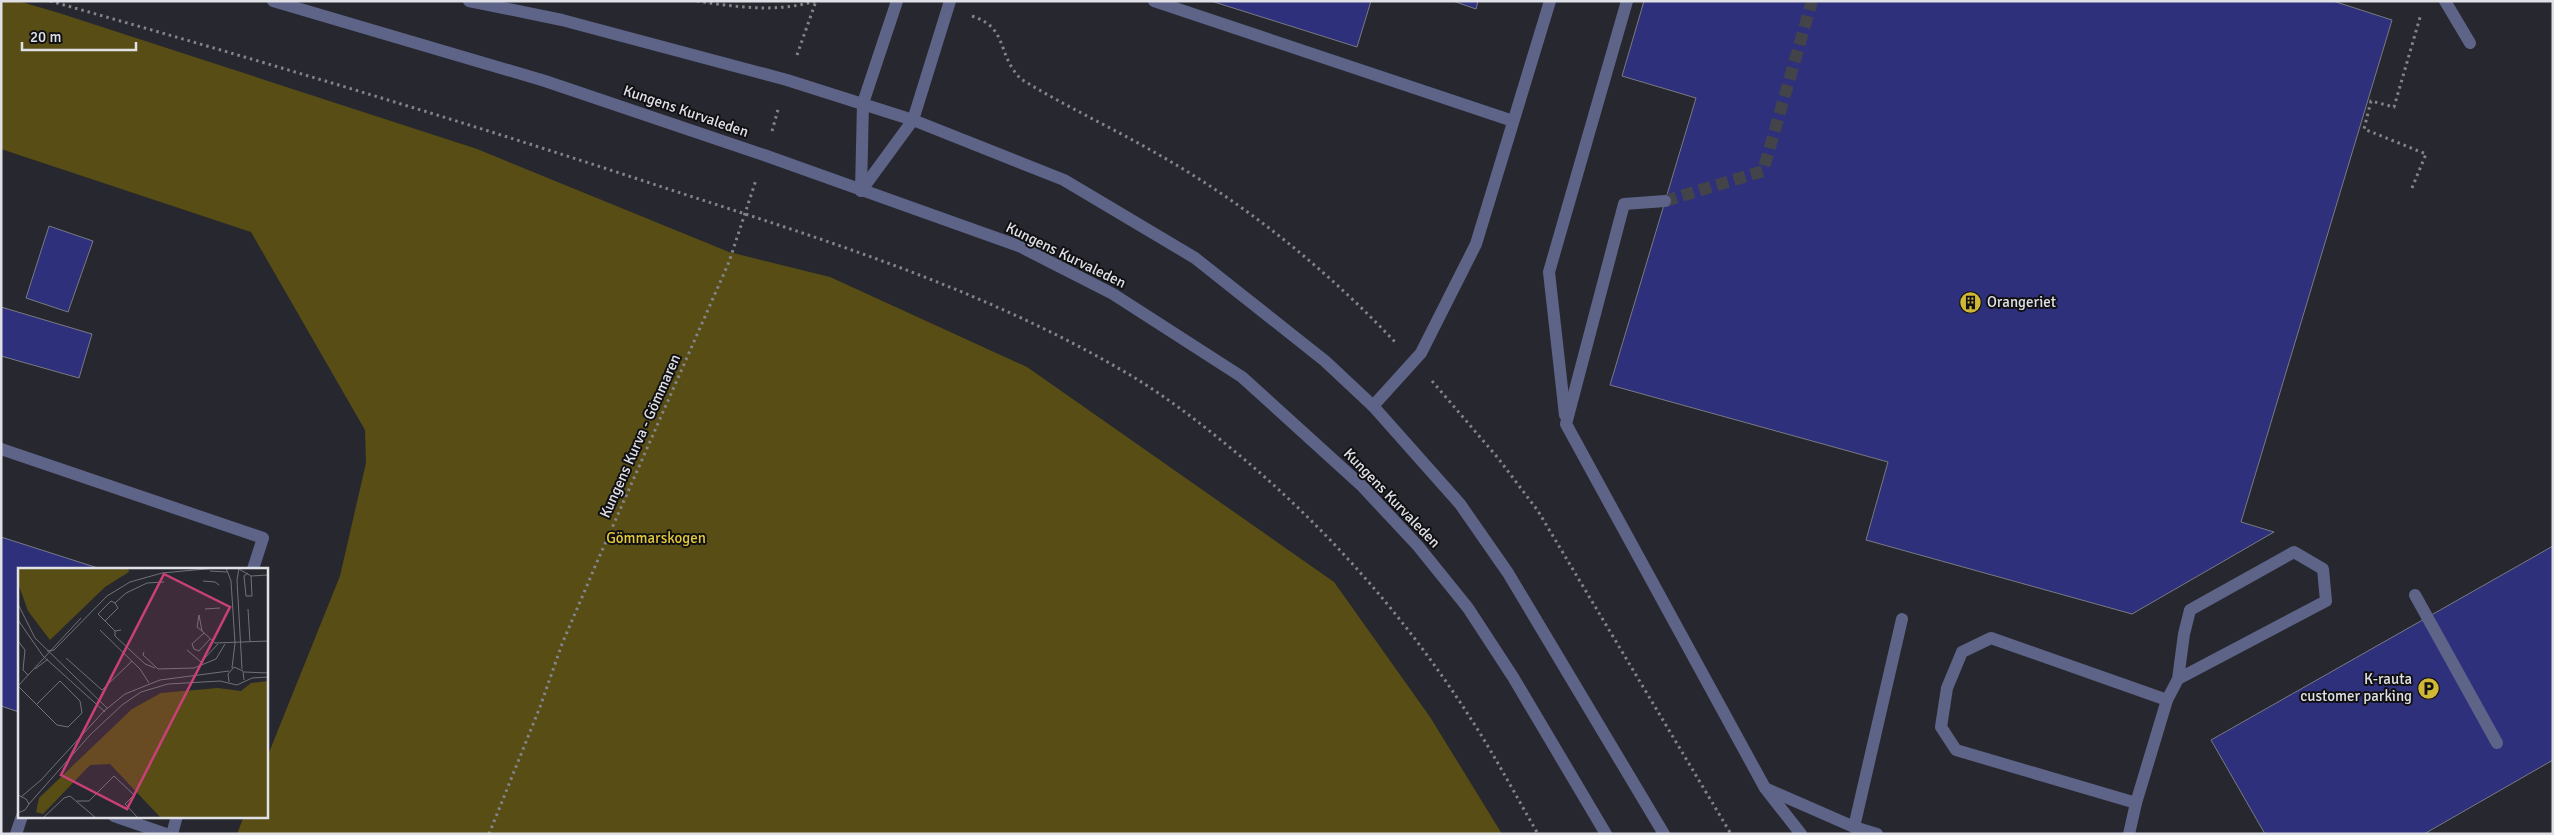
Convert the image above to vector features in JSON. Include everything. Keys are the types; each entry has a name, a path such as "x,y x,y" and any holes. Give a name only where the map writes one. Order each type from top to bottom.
{"street":[{"name":"Kungens Kurvaleden","path":"273,1 544,81 764,155 1019,246 1114,294 1242,377 1361,486 1418,546 1468,608 1513,677 1606,834"},
{"path":"469,1 562,20 787,80 913,120 1064,180 1146,227 1195,258 1262,308 1325,361 1374,406 1460,504 1508,573 1664,834"},
{"path":"861,191 863,103 897,1"},
{"path":"861,191 913,120 950,1"},
{"path":"1154,1 1514,121"},
{"path":"1374,406 1421,354 1476,244 1550,1"},
{"path":"1626,1 1550,272 1566,424 1765,788 1801,834"},
{"path":"2445,1 2470,43"},
{"path":"1566,424 1624,204 1665,202"},
{"path":"1,449 263,538 254,568"},
{"path":"2129,834 2136,802 2167,700 2178,679 2184,634 2190,610 2294,552 2323,569 2326,601 2178,679"},
{"path":"2415,595 2497,743"},
{"path":"1854,827 1902,619"},
{"path":"2136,802 1956,750 1941,727 1947,688 1962,652 1991,638 2167,700"},
{"path":"1765,788 1854,827 1877,834"},
{"path":"16,834 21,818"},
{"path":"120,818 166,834"},
{"path":"172,834 177,818"}],"path":[{"path":"50,1 263,61 745,214 951,287 1016,314 1132,376 1189,416 1251,465 1313,523 1364,576 1420,646 1470,718 1538,834"},
{"path":"697,1 772,8 800,6 815,1"},
{"path":"2412,188 2426,154 2364,129 2371,101 2394,107 2422,10"},
{"name":"Kungens Kurva - Gömmaren","path":"489,834 540,707 562,644 729,262 745,214"}],"green space":[{"name":"Gömmarskogen","path":"1,1 18,1 477,149 729,252 830,277 1027,367 1334,582 1430,717 1502,834 237,834 243,818 268,818 268,755 340,576 366,463 365,430 251,232 1,149"}],"building":[{"path":"1211,1 1371,1 1357,47"},
{"path":"1453,1 1478,1 1476,9"},
{"name":"Orangeriet","path":"1644,1 2333,1 2392,20 2241,522 2274,532 2132,614 1866,540 1888,462 1610,385 1696,98 1622,76"},
{"path":"49,226 93,241 68,312 26,298"},
{"path":"1,307 92,334 79,378 1,356"},
{"path":"1,537 98,568 18,568 18,712 1,706"},
{"name":"K-rauta customer parking","path":"2553,546 2553,760 2424,834 2265,834 2211,740"}],"tunnel":[{"path":"1665,201 1763,171 1812,1"}],"place":[{"name":"Orangeriet","path":"1971,302"},
{"name":"K-rauta customer parking","path":"2428,688"}]}
